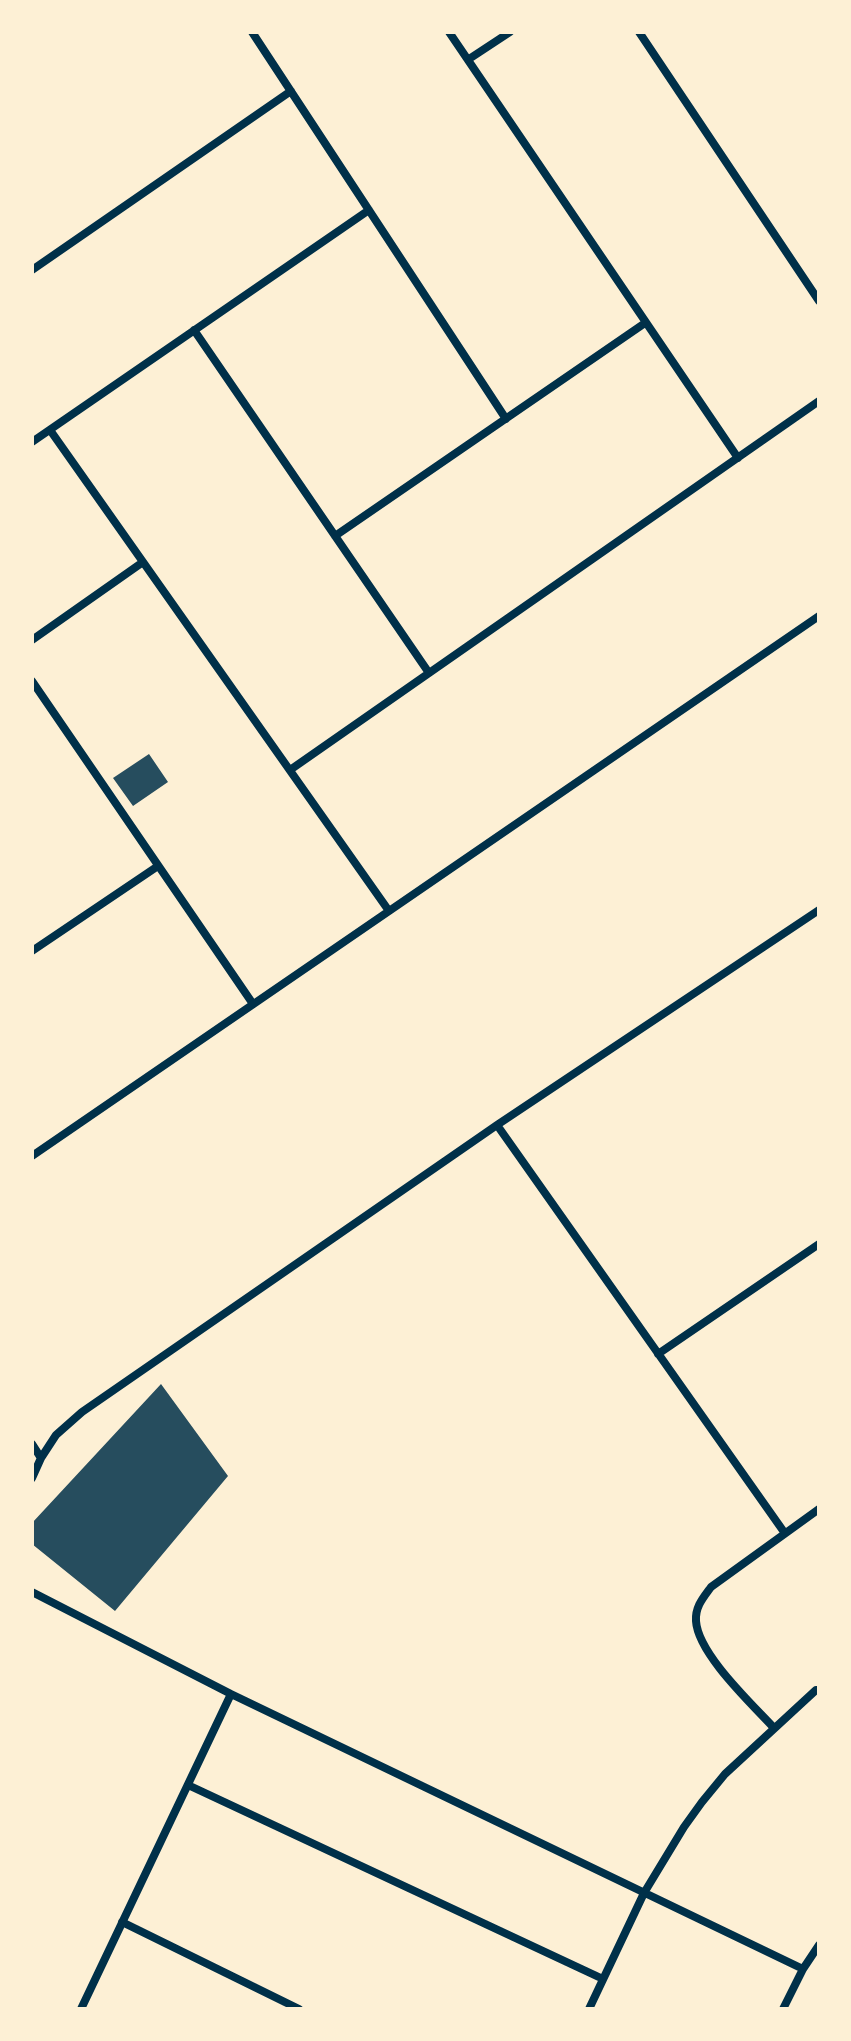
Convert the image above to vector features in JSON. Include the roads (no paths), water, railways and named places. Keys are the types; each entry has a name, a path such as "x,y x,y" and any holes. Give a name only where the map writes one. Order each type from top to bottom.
{"street":[{"path":"252,32 506,419"},
{"path":"449,32 738,458"},
{"path":"469,59 510,32"},
{"path":"639,32 819,301"},
{"path":"32,270 291,91"},
{"path":"32,442 369,210"},
{"path":"335,536 645,323"},
{"path":"194,330 429,673"},
{"path":"290,770 819,401"},
{"path":"50,430 389,911"},
{"path":"32,640 143,562"},
{"path":"32,1156 819,616"},
{"path":"32,681 253,1004"},
{"path":"32,951 158,866"},
{"path":"32,1478 56,1435 82,1412 497,1125 819,910"},
{"path":"497,1125 784,1532"},
{"path":"658,1354 819,1244"},
{"path":"32,1444 41,1458"},
{"path":"774,1728 715,1663 700,1637 696,1621 699,1602 711,1587 819,1509"},
{"path":"32,1592 231,1694 803,1969"},
{"path":"589,2009 644,1893 684,1827 713,1787 819,1690"},
{"path":"81,2009 231,1694"},
{"path":"188,1785 603,1979"},
{"path":"122,1922 299,2009"},
{"path":"783,2009 819,1945"}]}
